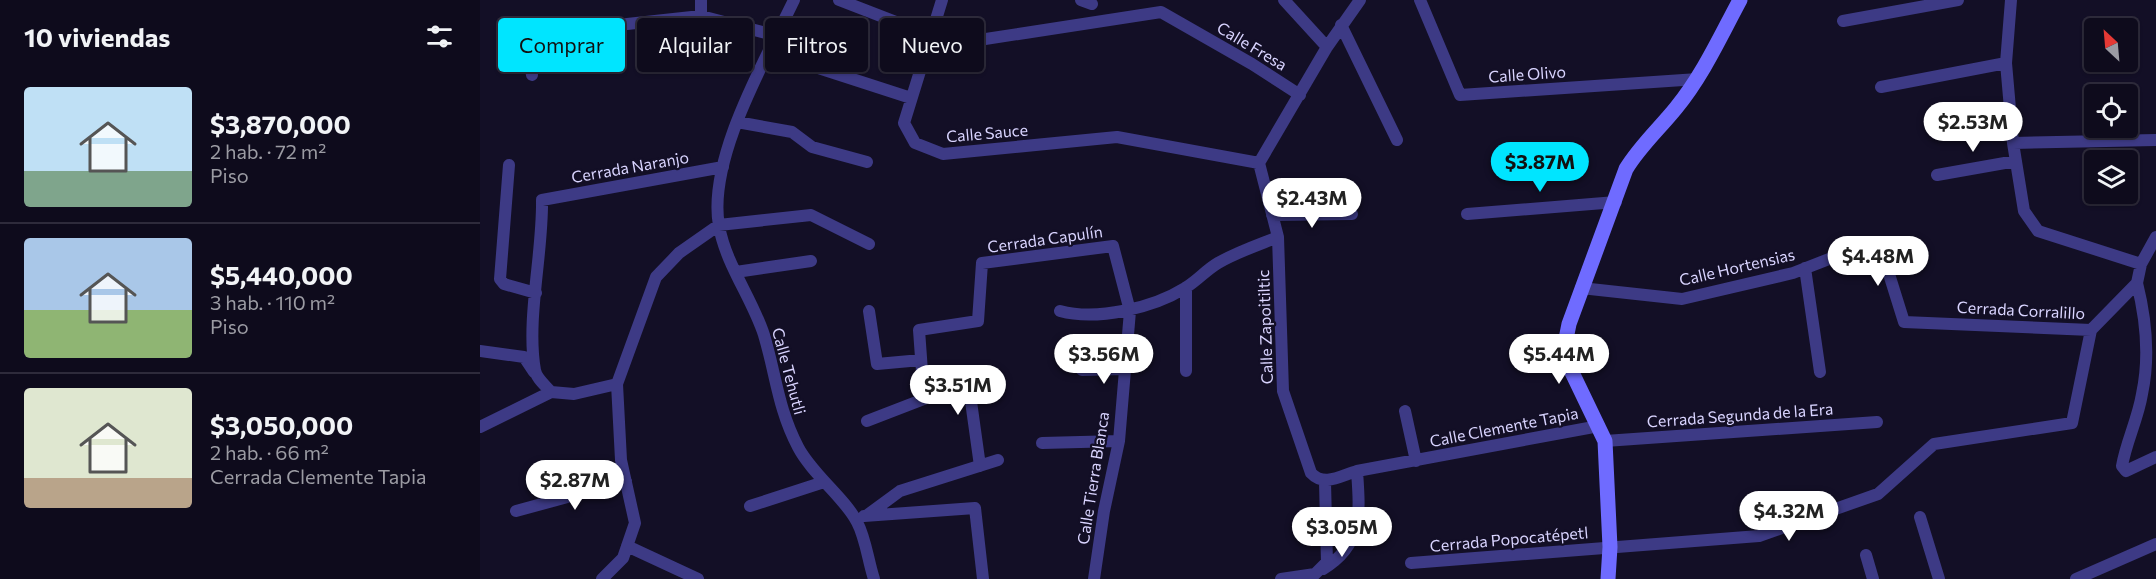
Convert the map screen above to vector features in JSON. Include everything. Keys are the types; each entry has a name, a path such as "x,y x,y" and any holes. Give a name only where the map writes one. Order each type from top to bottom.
{"street":[{"path":"701,0 701,16"},
{"name":"Calle Tehutli","path":"786,18 794,0"},
{"name":"Calle Fresa","path":"840,0 888,18"},
{"name":"Calle Sauce","path":"936,18 942,0"},
{"path":"1284,0 1327,47"},
{"path":"1259,163 1327,47 1360,0"},
{"name":"Calle Olivo","path":"1420,0 1460,95 1698,79"},
{"path":"1608,579 1610,547 1605,441 1567,362 1565,344 1581,288 1616,202 1626,169 1636,151 1676,109 1698,79 1740,0"},
{"path":"1843,21 1958,0"},
{"path":"2011,0 2006,63 2013,143 2025,211 2038,231 2142,264"},
{"name":"Calle Fresa","path":"984,39 1161,12 1252,63 1300,95"},
{"path":"532,75 530,49 534,40 544,33 701,16 765,33"},
{"path":"1341,25 1397,140"},
{"name":"Calle Tehutli","path":"765,59 746,93 723,167 717,201 719,225 736,272 764,334 784,421 803,457 861,519 874,579"},
{"path":"1881,87 2006,63"},
{"path":"831,72 911,98"},
{"name":"Calle Sauce","path":"919,72 904,123 915,143 943,154 1117,137 1259,163"},
{"path":"737,122 792,132 812,147 867,162"},
{"path":"2013,143 2156,140"},
{"path":"1937,175 2016,161"},
{"name":"Calle Zapoitiltic","path":"1259,163 1278,237 1283,391 1311,472 1317,479 1324,482"},
{"path":"509,165 500,279 504,284 536,293 535,373"},
{"name":"Cerrada Naranjo","path":"536,293 543,228 542,200 723,167"},
{"path":"1467,214 1616,202"},
{"path":"1272,215 1352,214"},
{"path":"602,579 623,558 635,523 621,460 617,384 656,277 679,253 719,225 811,215 869,244"},
{"path":"1060,311 1078,314 1130,311 1186,288 1202,273 1221,261 1278,237"},
{"name":"Cerrada Corralillo","path":"1904,321 2091,330 2137,283 2142,264 2156,237"},
{"name":"Calle Tierra Blanca","path":"1094,579 1104,511 1119,441 1130,311 1113,246"},
{"name":"Cerrada Capulín","path":"923,383 919,330 978,321 982,263 1113,246"},
{"name":"Calle Hortensias","path":"1581,288 1682,299 1805,268 1860,247 1889,274 1904,321"},
{"path":"736,272 810,261"},
{"path":"1805,268 1820,372"},
{"path":"2137,283 2146,319 2145,374 2142,396 2122,466 2126,471 2156,457"},
{"path":"1186,288 1186,371"},
{"path":"868,311 877,364 921,360"},
{"name":"Cerrada Popocatépetl","path":"1411,563 1759,536 1878,494 1934,444 2072,423 2091,330"},
{"path":"480,351 524,357 551,392"},
{"path":"1082,370 1125,369"},
{"path":"867,421 924,399 923,383 968,380 980,466"},
{"path":"480,427 551,392 574,394 617,384"},
{"path":"1405,411 1416,461"},
{"name":"Cerrada Segunda de la Era","path":"1605,441 1877,422"},
{"name":"Calle Clemente Tapia","path":"1357,471 1599,426"},
{"path":"1042,443 1119,441"},
{"path":"861,519 900,491 998,460"},
{"path":"1281,579 1315,574 1323,569 1339,559 1348,547 1360,514 1357,471 1324,482 1327,562 1323,569"},
{"path":"516,511 626,481"},
{"path":"750,506 824,482"},
{"path":"861,519 975,508 983,579"},
{"path":"1920,517 1939,579"},
{"path":"2080,578 2156,544"},
{"path":"627,546 698,579"},
{"path":"1866,555 1874,579"}]}
